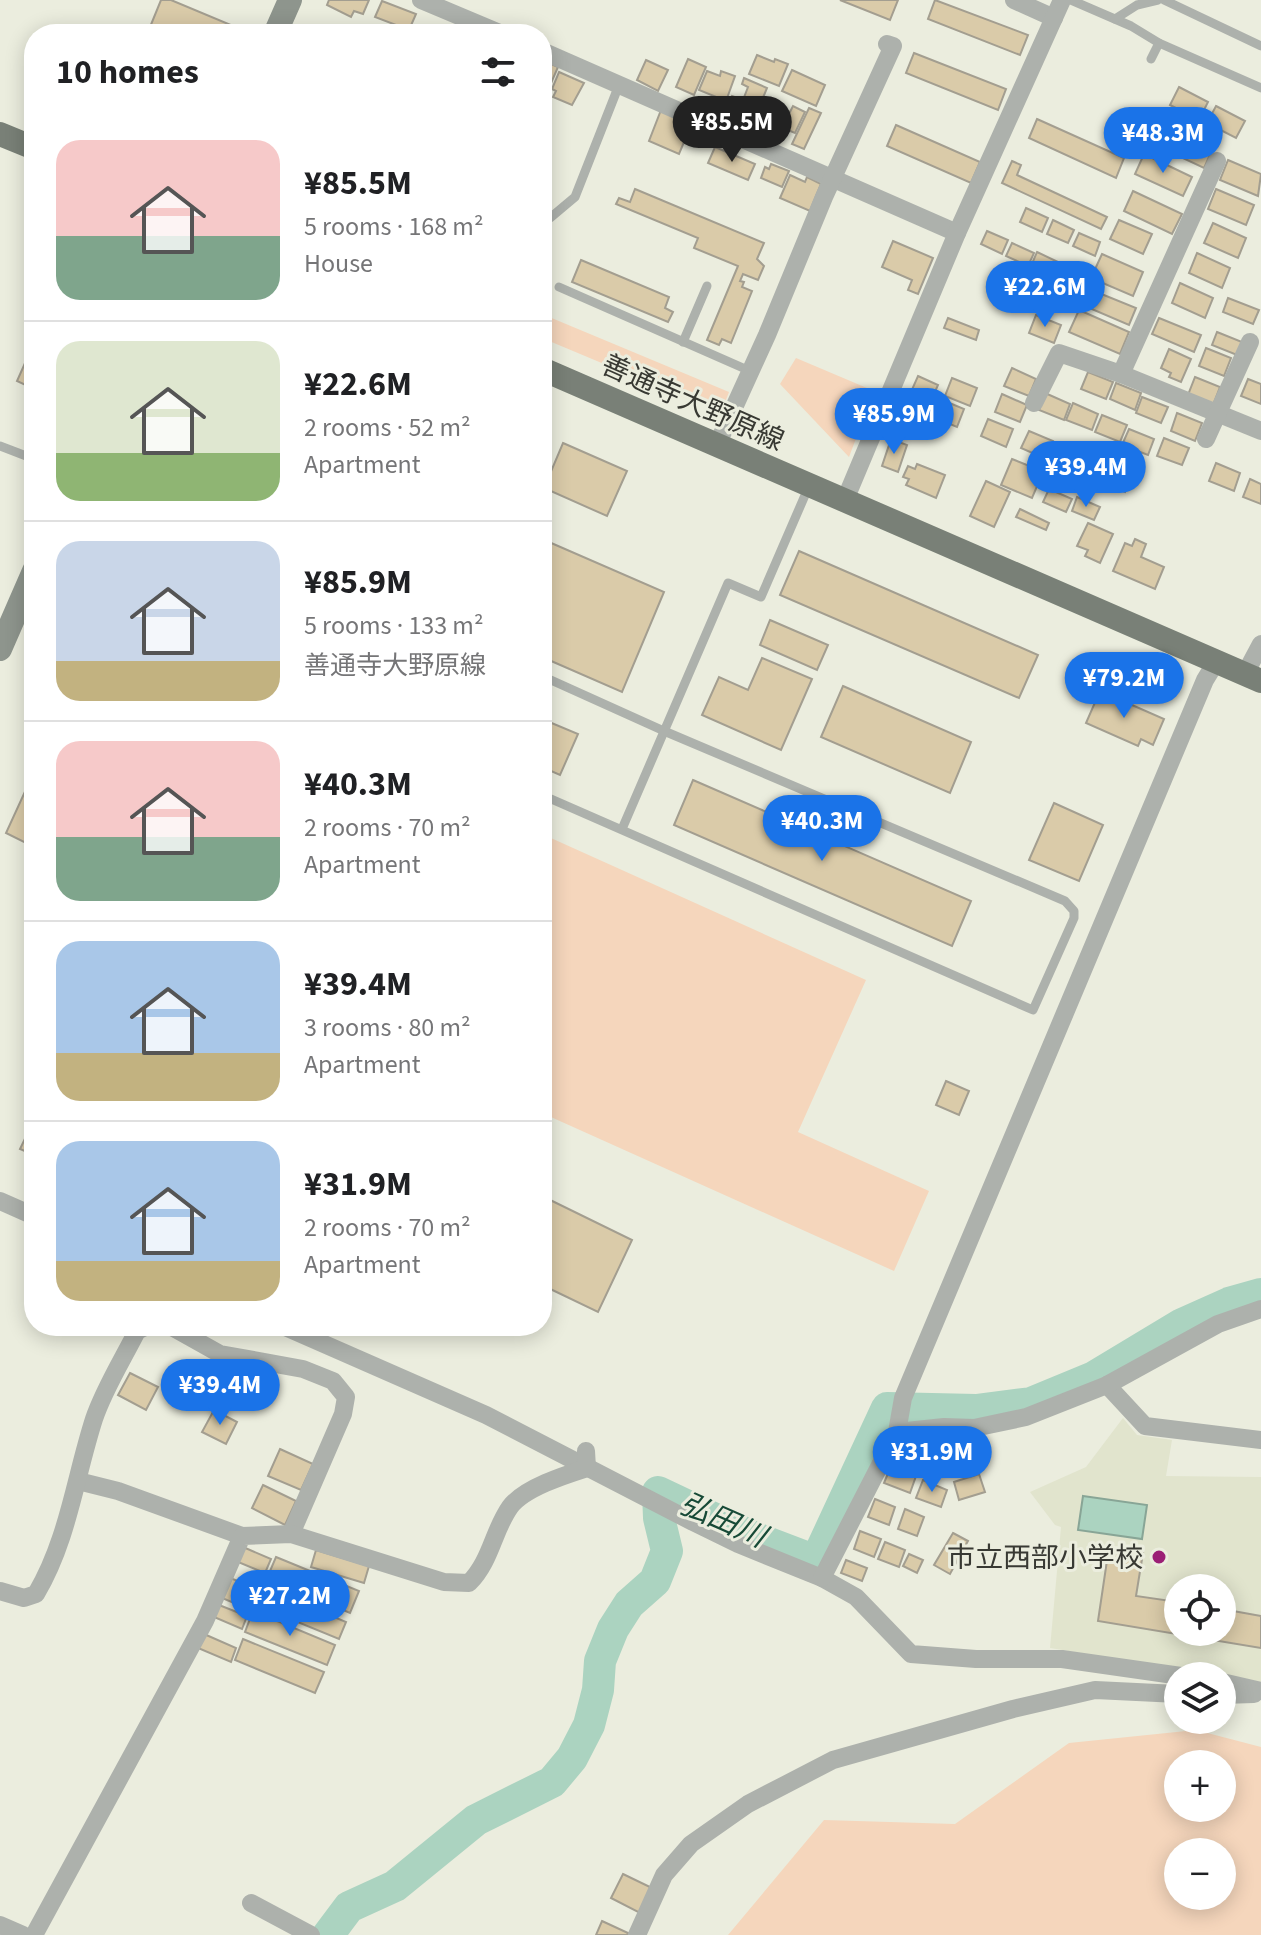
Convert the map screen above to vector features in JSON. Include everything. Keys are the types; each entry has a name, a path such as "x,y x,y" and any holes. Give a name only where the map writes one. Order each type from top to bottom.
{"main road":[{"path":"0,134 24,144"},
{"name":"善通寺大野原線","path":"552,373 1253,677"}],"street":[{"path":"279,24 290,0"},
{"path":"421,0 478,24"},
{"path":"1014,0 1054,18"},
{"path":"845,500 957,233 1062,0"},
{"path":"717,445 893,46 887,44"},
{"path":"552,55 957,233"},
{"path":"1121,374 1217,161"},
{"path":"1206,439 1250,342"},
{"path":"1034,403 1059,353 1121,374 1261,431"},
{"path":"0,649 24,594"},
{"path":"1253,677 1261,644"},
{"path":"822,1578 898,1427 903,1398 1205,680 1216,662"},
{"path":"0,1201 24,1212"},
{"path":"898,1427 974,1428 1026,1417 1107,1385 1218,1324 1261,1309"},
{"path":"0,1591 24,1598 36,1594 47,1576 61,1541 95,1418 135,1336"},
{"path":"188,1336 220,1354 303,1369 333,1381 346,1397 343,1414 291,1534"},
{"path":"306,1336 586,1460 738,1544 822,1578 856,1597 911,1654 976,1659 1062,1659 1164,1674"},
{"path":"1107,1385 1145,1426 1261,1440"},
{"path":"78,1481 118,1491 242,1536 291,1534 444,1582 469,1583 481,1571 511,1505 586,1460"},
{"path":"34,1935 205,1621 242,1536"},
{"path":"1236,1686 1261,1692"},
{"path":"637,1935 664,1875 691,1844 748,1804 833,1760 1013,1709 1095,1690 1164,1693"},
{"path":"1236,1694 1261,1692"},
{"path":"251,1903 311,1935"},
{"path":"0,1925 23,1935"}],"lane":[{"path":"1071,0 1261,88"},
{"path":"1115,19 1137,5 1161,0 1261,46"},
{"path":"1151,59 1159,43"},
{"path":"552,216 575,197 619,85"},
{"path":"683,342 707,286"},
{"path":"559,287 750,371"},
{"path":"0,446 24,455"},
{"path":"622,829 728,583 761,597 809,485"},
{"path":"552,681 1065,901 1074,911 1074,918 1033,1010 552,799"}],"shaded area":[{"path":"552,318 729,392 721,413 552,342"},
{"path":"796,358 874,391 849,457 780,384"},
{"path":"552,839 866,980 798,1132 929,1191 894,1271 552,1117"},
{"name":"市立西部小学校","path":"1123,1418 1137,1435 1172,1440 1166,1476 1261,1477 1261,1682 1236,1678 1236,1662 1164,1662 1164,1666 1050,1648 1061,1527 1055,1525 1030,1492 1086,1467"},
{"path":"1083,1496 1147,1505 1142,1539 1078,1530"},
{"path":"1164,1733 1211,1734 1261,1747 1261,1935 728,1935 824,1820 955,1824 1069,1743"}],"building":[{"path":"161,0 171,0 228,24 151,24"},
{"path":"329,0 369,0 363,14 354,11 351,17 327,5"},
{"path":"840,0 898,0 890,20"},
{"path":"935,0 1028,35 1020,55 928,19"},
{"path":"382,1 416,14 412,24 393,24 375,17"},
{"path":"914,53 1006,89 998,110 906,73"},
{"path":"757,55 788,64 779,86 749,74"},
{"path":"688,59 706,67 694,95 676,87"},
{"path":"646,60 668,70 658,91 637,80"},
{"path":"552,64 558,67 552,81"},
{"path":"792,70 825,85 816,106 782,91"},
{"path":"707,71 720,76 721,71 735,76 726,101 699,90"},
{"path":"559,72 584,83 572,105 553,97 556,91 552,89"},
{"path":"744,78 767,88 762,100 769,103 759,124 726,110 732,96 743,100 748,87 742,84"},
{"path":"1179,87 1208,102 1199,120 1170,105"},
{"path":"774,105 790,112 793,106 805,112 795,133 783,128 780,134 764,126"},
{"path":"1216,106 1245,121 1236,138 1207,123"},
{"path":"809,108 821,113 804,149 792,144"},
{"path":"661,110 692,123 679,154 649,141"},
{"path":"1037,119 1124,158 1116,178 1029,138"},
{"path":"896,125 980,162 971,183 887,146"},
{"path":"1164,125 1213,148 1204,168 1155,145"},
{"path":"715,147 755,164 748,180 708,163"},
{"path":"1144,154 1192,177 1183,196 1135,174"},
{"path":"1228,160 1261,174 1258,196 1220,180"},
{"path":"1012,161 1021,165 1017,175 1107,217 1101,229 1002,183"},
{"path":"771,164 789,171 782,187 761,178 765,167 769,169"},
{"path":"790,175 805,182 807,177 821,184 810,211 780,198"},
{"path":"635,189 764,243 757,259 764,266 758,280 743,274 740,281 744,282 742,287 752,291 731,343 722,339 719,345 707,340 738,266 694,248 698,238 616,204 619,198 630,202"},
{"path":"1216,189 1254,205 1246,225 1208,209"},
{"path":"1133,191 1182,214 1172,234 1124,211"},
{"path":"1026,208 1048,218 1042,232 1020,222"},
{"path":"1053,220 1074,230 1068,243 1047,234"},
{"path":"1119,220 1152,234 1143,254 1110,239"},
{"path":"1213,223 1246,238 1238,258 1204,243"},
{"path":"987,231 1008,240 1002,254 981,244"},
{"path":"1079,233 1100,242 1095,256 1073,246"},
{"path":"893,241 933,258 918,294 908,290 912,280 882,267"},
{"path":"1012,243 1034,253 1028,266 1006,256"},
{"path":"1037,252 1058,262 1052,275 1031,266"},
{"path":"1197,253 1230,268 1222,288 1189,273"},
{"path":"1102,254 1143,272 1133,296 1091,278"},
{"path":"581,260 669,297 665,308 673,312 668,322 572,282"},
{"path":"1063,265 1085,274 1079,288 1058,278"},
{"path":"1180,283 1213,298 1205,318 1172,303"},
{"path":"1094,291 1136,308 1129,325 1087,307"},
{"path":"1228,298 1259,310 1253,324 1223,312"},
{"path":"1079,310 1129,332 1120,354 1069,332"},
{"path":"1036,315 1061,325 1054,343 1029,333"},
{"path":"948,318 979,330 976,340 944,328"},
{"path":"1159,318 1201,335 1194,352 1152,334"},
{"path":"1217,332 1242,342 1237,355 1212,345"},
{"path":"1206,348 1231,358 1224,376 1199,366"},
{"path":"1169,349 1191,359 1181,382 1169,377 1171,373 1161,368"},
{"path":"24,365 24,384 17,381"},
{"path":"1012,368 1036,379 1029,396 1004,386"},
{"path":"1088,372 1113,382 1106,399 1081,389"},
{"path":"918,376 938,385 927,410 907,401"},
{"path":"1195,377 1220,387 1213,405 1188,395"},
{"path":"952,378 977,388 970,406 945,396"},
{"path":"1248,379 1261,384 1261,404 1241,396"},
{"path":"1116,383 1141,393 1135,410 1110,399"},
{"path":"1045,393 1070,404 1064,420 1039,410"},
{"path":"1002,394 1027,405 1020,422 995,412"},
{"path":"1142,397 1168,407 1161,423 1136,413"},
{"path":"940,399 964,409 957,427 933,417"},
{"path":"1073,403 1098,414 1092,430 1066,420"},
{"path":"1177,413 1202,423 1195,441 1171,431"},
{"path":"1102,415 1127,425 1120,442 1095,432"},
{"path":"988,419 1013,429 1006,447 981,436"},
{"path":"1129,429 1154,439 1148,455 1122,445"},
{"path":"1029,431 1053,441 1046,459 1021,448"},
{"path":"1164,438 1189,448 1182,465 1157,456"},
{"path":"891,439 907,445 898,472 882,466"},
{"path":"563,443 627,471 607,516 552,492 552,469"},
{"path":"1012,459 1032,467 1030,472 1041,477 1032,498 1001,485"},
{"path":"1109,463 1133,475 1125,492 1101,481"},
{"path":"1216,463 1240,473 1234,491 1209,481"},
{"path":"917,464 945,475 936,498 906,485 909,479 903,477 908,466 915,469"},
{"path":"1250,479 1261,484 1261,504 1243,497"},
{"path":"986,481 1010,492 994,527 970,516"},
{"path":"1049,489 1072,499 1066,512 1043,502"},
{"path":"1077,497 1100,507 1094,520 1072,511"},
{"path":"1020,509 1049,523 1046,530 1016,517"},
{"path":"1088,523 1113,534 1100,563 1085,556 1088,550 1077,546"},
{"path":"1135,539 1146,544 1141,557 1164,567 1155,589 1113,571 1125,543 1132,546"},
{"path":"552,543 664,592 622,692 552,661"},
{"path":"799,551 1038,655 1019,698 780,595"},
{"path":"770,620 828,645 817,670 760,645"},
{"path":"762,658 812,679 781,750 702,715 719,677 748,690"},
{"path":"843,686 971,742 950,793 821,737"},
{"path":"1100,691 1164,719 1153,745 1141,739 1138,746 1086,723"},
{"path":"552,723 578,734 560,775 552,771"},
{"path":"693,780 971,901 952,946 674,825"},
{"path":"24,794 24,842 6,833"},
{"path":"1054,803 1103,825 1079,881 1029,860"},
{"path":"946,1081 969,1091 959,1115 936,1105"},
{"path":"552,1201 632,1240 598,1312 552,1290"},
{"path":"130,1373 158,1387 146,1410 118,1395"},
{"path":"214,1410 237,1422 226,1444 202,1432"},
{"path":"964,1441 971,1457 949,1468 941,1452"},
{"path":"911,1443 935,1446 933,1466 909,1463"},
{"path":"280,1449 313,1464 301,1490 268,1476"},
{"path":"891,1466 916,1476 910,1493 884,1483"},
{"path":"979,1474 985,1492 959,1500 954,1482"},
{"path":"923,1480 947,1490 941,1507 916,1498"},
{"path":"263,1485 296,1501 285,1525 252,1508"},
{"path":"875,1499 895,1507 889,1525 868,1517"},
{"path":"905,1509 924,1517 917,1536 898,1529"},
{"path":"860,1531 881,1539 874,1557 854,1549"},
{"path":"953,1533 968,1541 950,1574 934,1565"},
{"path":"885,1542 905,1550 899,1567 878,1559"},
{"path":"243,1547 271,1559 265,1573 238,1562"},
{"path":"1109,1547 1143,1553 1136,1596 1164,1600 1164,1632 1098,1621"},
{"path":"316,1550 369,1566 364,1583 311,1567"},
{"path":"909,1554 923,1560 917,1573 903,1566"},
{"path":"276,1557 359,1591 350,1613 267,1578"},
{"path":"846,1560 867,1568 862,1581 841,1573"},
{"path":"230,1578 256,1588 248,1609 222,1598"},
{"path":"263,1587 346,1622 339,1639 256,1605"},
{"path":"219,1605 247,1616 242,1629 214,1617"},
{"path":"253,1611 335,1645 327,1665 245,1632"},
{"path":"1236,1612 1261,1616 1261,1648 1236,1644"},
{"path":"204,1634 236,1648 231,1662 198,1648"},
{"path":"243,1639 324,1672 315,1693 235,1660"},
{"path":"623,1874 652,1888 640,1913 611,1898"},
{"path":"602,1921 628,1933 627,1935 596,1935"}],"waterway":[{"name":"弘田川","path":"328,1935 349,1907 395,1886 476,1820 552,1782 572,1758 589,1725 598,1690 600,1661 613,1629 629,1604 655,1581 667,1551 659,1518 658,1492 753,1537 816,1561 887,1408 976,1410 1031,1403 1094,1377 1182,1324 1229,1303 1261,1294"}],"place":[{"name":"市立西部小学校","path":"1159,1557"}]}
